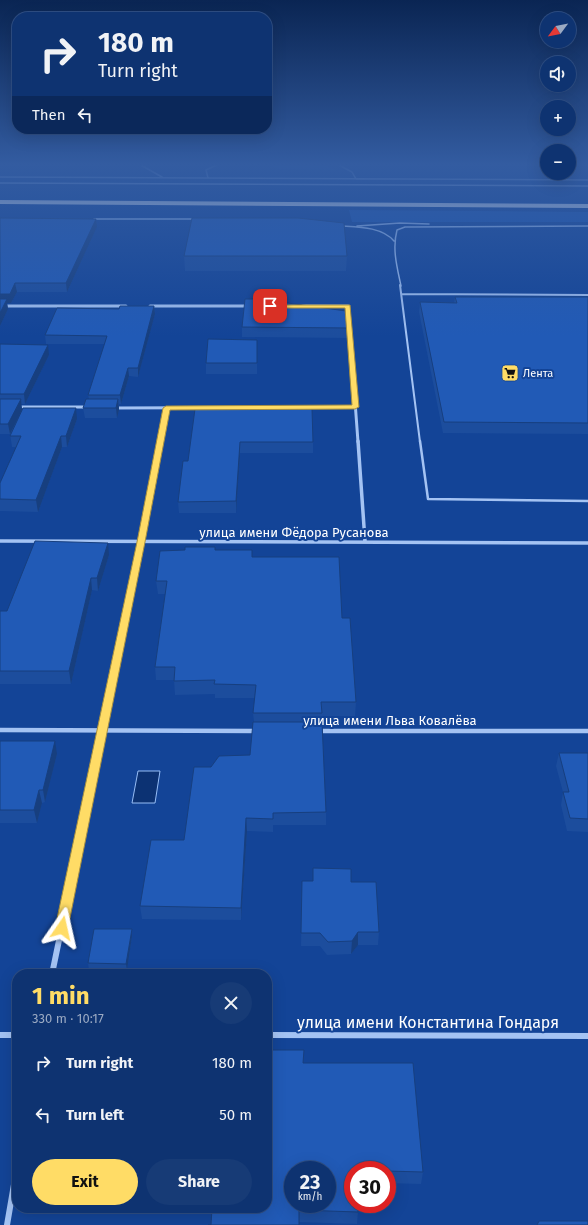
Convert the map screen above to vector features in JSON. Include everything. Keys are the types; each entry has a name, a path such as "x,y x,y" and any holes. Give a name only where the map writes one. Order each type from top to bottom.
{"street":[{"path":"0,306 133,306"},
{"path":"149,306 254,306"},
{"path":"301,306 348,306 365,541"},
{"path":"16,407 95,408"},
{"path":"111,408 355,407"},
{"path":"53,969 101,730 141,542 166,408"},
{"name":"улица имени Фёдора Русанова","path":"0,541 365,541 588,543"},
{"path":"0,730 261,730"},
{"name":"улица имени Льва Ковалёва","path":"309,731 588,731"},
{"path":"0,1034 12,1035"},
{"name":"улица имени Константина Гондаря","path":"272,1035 588,1036"},
{"path":"7,1225 12,1196"}],"lane":[{"path":"351,226 400,223 446,226"},
{"path":"335,225 351,226 383,232 391,237 394,242"},
{"path":"588,226 405,227 397,230 394,242 402,294 413,396 428,499 588,501"},
{"path":"402,294 588,295"}],"shaded area":[{"path":"352,221 588,221 588,222"},
{"path":"138,771 160,771 155,803 132,803"}],"building":[{"path":"0,221 95,221 66,283 15,283 10,294 0,294"},
{"path":"191,221 327,221 344,223 347,256 184,256"},
{"name":"Лента","path":"455,297 588,297 588,423 444,422 420,302 457,303"},
{"path":"0,299 7,299 0,313"},
{"path":"245,299 259,299 346,311 348,328 242,327"},
{"path":"120,306 154,306 138,368 128,368 120,395 88,395 107,336 45,335 57,308 119,309"},
{"path":"208,339 257,340 257,363 206,363"},
{"path":"0,344 48,345 24,394 0,394"},
{"path":"0,399 21,399 8,424 0,424"},
{"path":"86,399 118,399 116,408 83,408"},
{"path":"23,408 76,408 66,436 61,436 36,500 0,499 0,483 21,436 10,436"},
{"path":"195,409 312,409 313,442 240,442 236,501 178,502 183,461 188,461"},
{"path":"35,541 108,543 97,578 91,578 69,671 0,671 0,611 7,611"},
{"path":"185,547 215,547 215,550 252,550 252,557 339,557 342,618 350,618 356,702 321,702 322,713 253,713 256,685 214,684 215,680 174,681 175,667 155,667 167,581 156,581 160,551 185,550"},
{"path":"253,722 322,722 326,812 273,813 273,819 246,818 241,908 140,906 151,840 184,840 194,767 211,767 219,756 250,755"},
{"path":"0,741 55,741 43,790 39,790 34,810 0,810"},
{"path":"559,753 588,753 588,819 570,818 563,792 569,792"},
{"path":"313,868 351,869 351,882 376,882 379,932 358,932 352,941 328,942 320,933 301,933 302,881 313,881"},
{"path":"94,929 132,929 126,964 88,963"},
{"path":"272,1050 304,1050 303,1063 413,1063 423,1172 396,1171 396,1161 344,1161 344,1212 336,1211 336,1161 284,1161 284,1213 299,1213 299,1225 211,1225 212,1213 272,1213"},
{"path":"539,1221 588,1221 588,1225 537,1225"}],"place":[{"name":"Лента","path":"510,373"}],"route":[{"path":"62,928 101,730 141,542 166,408 355,407 348,306 270,306"}]}
